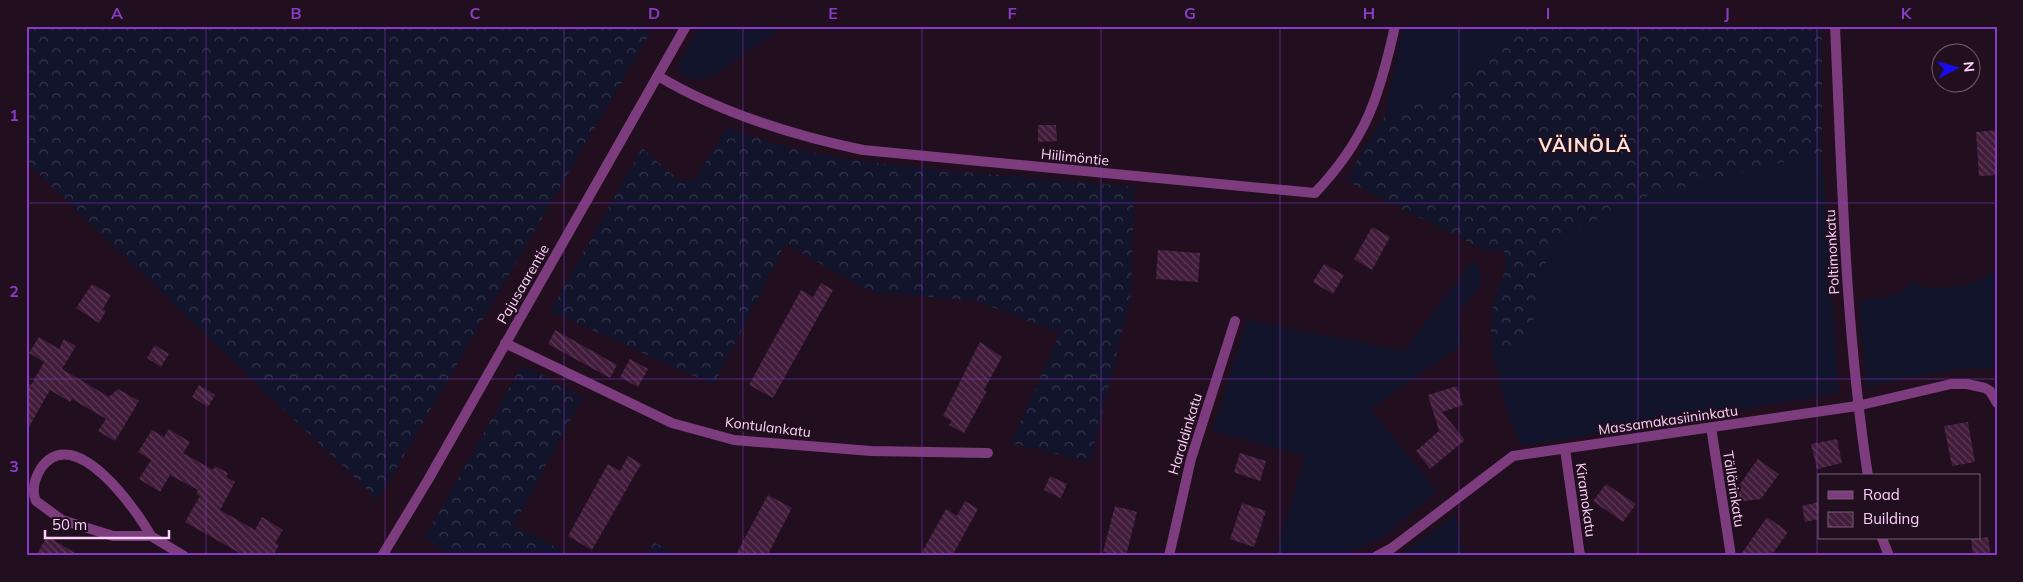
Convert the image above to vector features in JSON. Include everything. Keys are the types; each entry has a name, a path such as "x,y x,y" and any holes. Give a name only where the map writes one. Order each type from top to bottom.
{"street":[{"name":"Pajusaarentie","path":"382,556 428,480 686,26"},
{"name":"Hiilimöntie","path":"658,76 686,93 809,139 864,150 1315,193 1341,165 1364,126 1378,95 1394,26"},
{"name":"Poltimonkatu","path":"1835,26 1846,266 1857,406 1868,474"},
{"name":"Haraldinkatu","path":"1169,556 1191,459 1235,322"},
{"name":"Kontulankatu","path":"505,343 672,423 734,440 872,450 988,453"},
{"name":"Massamakasiininkatu","path":"1377,556 1392,548 1513,456 1857,406 1951,384 1976,385 1990,391 1997,403"},
{"name":"Tällärinkatu","path":"1710,427 1731,556"},
{"name":"Kiramokatu","path":"1565,448 1580,556"},
{"path":"151,536 113,536 62,520 36,501 34,489 38,474 45,463 55,456 73,454 87,460 138,515 151,536 184,556"},
{"path":"1883,540 1889,556"}],"green space":[{"path":"26,26 654,26 378,500 26,162"},
{"path":"700,26 784,26 713,76 693,80 681,75 679,63"},
{"path":"1403,26 1521,26 1509,41 1451,97 1416,101 1399,118 1385,115"},
{"path":"1521,26 1822,26 1822,152 1631,201 1562,238 1542,269 1530,338 1492,351 1493,311 1497,290 1505,270 1505,252 1482,249 1347,181 1364,147 1385,115 1399,118 1416,101 1451,97 1509,41"},
{"path":"727,127 785,146 873,163 1134,187 1131,296 1090,462 1011,443 1060,333 976,301 872,292 785,244 714,385 550,311 642,148 678,180 695,180"},
{"path":"1822,152 1839,393 1522,446 1507,410 1492,351 1530,338 1542,269 1562,238 1630,201"},
{"path":"1473,260 1481,270 1480,287 1460,311 1460,330 1463,342 1458,348 1370,409 1437,491 1385,536 1340,556 1275,556 1305,456 1213,431 1247,320 1404,351"},
{"path":"1997,269 1997,367 1951,370 1867,387 1859,301 1899,294 1912,282 1930,289 1972,284"},
{"path":"522,365 583,397 514,525 573,556 449,556 425,537"},
{"path":"1456,514 1464,556 1399,556"},
{"path":"653,542 681,556 646,556"}],"building":[{"path":"1038,125 1056,125 1057,141 1038,142"},
{"path":"1997,130 1997,175 1979,176 1976,132"},
{"path":"1372,227 1390,237 1372,270 1354,259"},
{"path":"1158,250 1200,253 1198,282 1156,279"},
{"path":"1324,264 1344,275 1333,294 1313,282"},
{"path":"821,283 833,290 773,398 749,385 801,290 813,297"},
{"path":"92,284 111,295 103,309 106,311 99,323 76,308"},
{"path":"555,330 617,365 610,378 548,344"},
{"path":"39,337 59,349 64,339 76,346 62,369 109,397 118,389 139,401 115,441 98,431 106,419 72,399 70,402 50,390 26,432 26,382 31,385 44,362 29,353"},
{"path":"980,342 1002,357 984,390 987,391 964,433 949,425 952,421 943,416"},
{"path":"155,345 169,354 161,367 147,358"},
{"path":"630,359 648,369 638,387 620,377"},
{"path":"199,385 215,395 208,407 192,397"},
{"path":"1457,386 1463,405 1442,412 1465,440 1430,469 1416,451 1439,431 1428,395"},
{"path":"1968,422 1975,462 1952,466 1944,426"},
{"path":"169,429 190,442 183,453 213,470 215,466 228,473 226,477 235,482 220,510 255,530 262,517 283,530 275,543 279,545 273,556 245,556 185,522 200,496 196,494 198,490 170,475 160,492 139,479 151,460 138,452 152,430 164,437"},
{"path":"1837,439 1842,463 1817,469 1811,444"},
{"path":"1240,453 1266,461 1260,481 1234,472"},
{"path":"628,456 641,464 592,550 568,536 608,464 620,471"},
{"path":"1758,459 1779,474 1761,499 1736,502 1735,491"},
{"path":"1050,476 1067,484 1061,498 1044,490"},
{"path":"1606,484 1636,504 1623,522 1593,501"},
{"path":"768,495 792,508 767,556 735,556"},
{"path":"965,501 978,509 952,556 920,556 946,509 957,516"},
{"path":"1818,502 1818,519 1805,522 1802,506"},
{"path":"1242,503 1266,511 1254,547 1230,539"},
{"path":"1115,506 1137,512 1126,556 1103,552"},
{"path":"1767,517 1788,532 1771,556 1740,556"},
{"path":"47,536 80,556 36,556"},
{"path":"1988,537 1991,556 1973,556 1971,540 1980,540 1980,538"}],"district":[{"name":"VÄINÖLÄ","path":"1585,145"}]}
